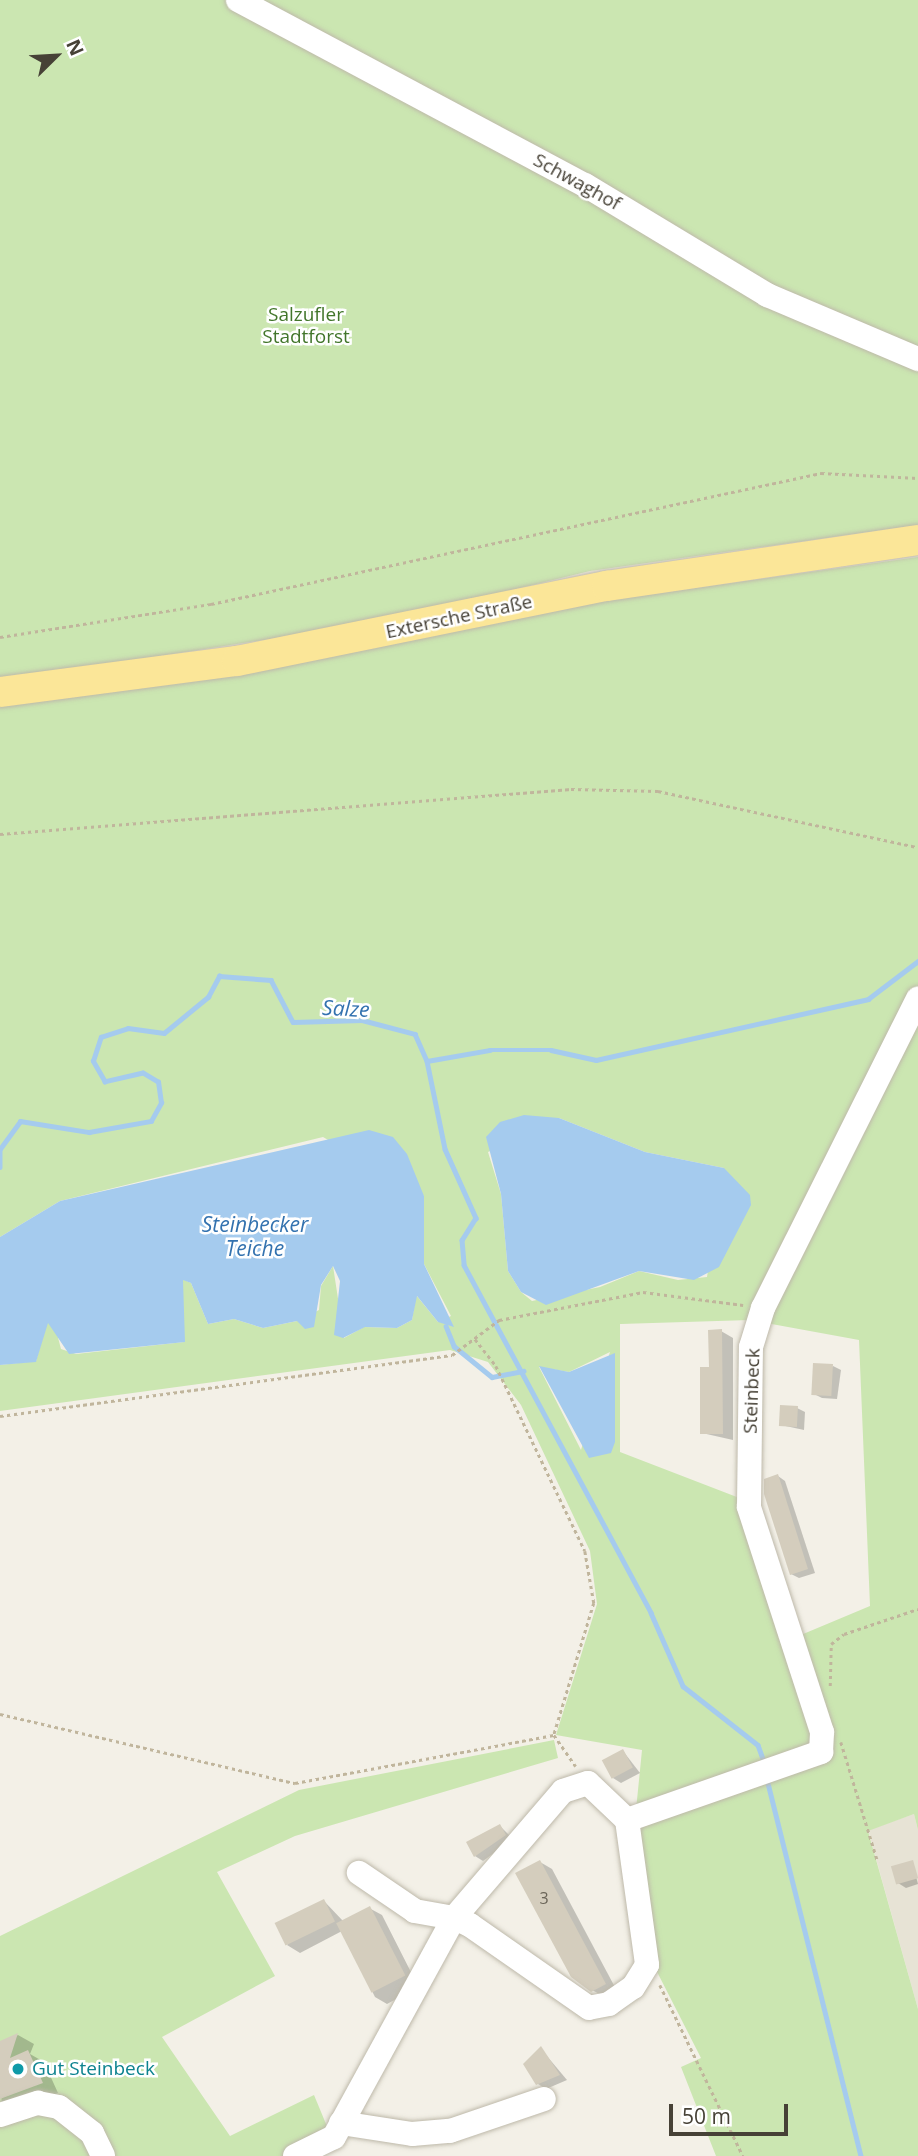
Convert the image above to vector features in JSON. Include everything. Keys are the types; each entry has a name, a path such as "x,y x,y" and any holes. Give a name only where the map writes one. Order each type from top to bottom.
{"main road":[{"name":"Extersche Straße","path":"0,692 237,661 607,586 918,540"}],"street":[{"name":"Schwaghof","path":"238,0 585,185 767,295 918,359"},
{"name":"Steinbeck","path":"627,1820 807,1761 821,1752 822,1732 749,1507 751,1347 763,1308 918,999"},
{"path":"295,2156 334,2137 454,1918 563,1791 588,1783 627,1820 647,1965 633,1987 609,2004 589,2008 454,1918 415,1911 359,1873"},
{"path":"341,2123 412,2134 450,2131 544,2099"},
{"path":"0,2115 38,2104 59,2107 93,2133 103,2156"}],"path":[{"path":"0,637 78,629 211,604 821,473 918,478"},
{"path":"0,834 571,789 658,791 918,847"},
{"path":"0,1416 452,1355 499,1320 643,1293 752,1306"},
{"path":"474,1338 496,1367 585,1551 594,1603 554,1735"},
{"path":"831,1700 831,1644 852,1630 918,1609"},
{"path":"0,1714 295,1783 554,1735"},
{"path":"554,1735 588,1783"},
{"path":"847,1745 878,1862"},
{"path":"647,1965 743,2156"}],"shaded area":[{"path":"914,1814 918,1830 918,2009 868,1830"}],"green space":[{"name":"Salzufler Stadtforst","path":"0,0 918,0 918,525 590,571 385,621 0,681"},
{"path":"918,557 918,1830 914,1814 868,1831 918,2009 918,2156 716,2156 681,2067 701,2058 652,1962 634,1830 642,1750 556,1735 597,1604 590,1551 521,1405 488,1362 450,1350 0,1411 0,1365 36,1361 47,1322 55,1326 61,1349 76,1354 184,1342 182,1279 191,1283 208,1324 234,1319 263,1328 297,1321 319,1310 321,1286 333,1266 344,1338 364,1327 397,1328 412,1320 416,1295 438,1322 451,1316 424,1264 424,1196 323,1137 60,1201 0,1237 0,703 163,684 610,600","holes":["559,1118 645,1152 724,1168 707,1277 678,1280 639,1271 600,1287 532,1301 521,1292 508,1271 501,1194 488,1152","750,1320 859,1340 870,1606 796,1637 742,1499 620,1452 620,1324","610,1352 581,1450 539,1367 569,1372"]},
{"path":"554,1740 558,1758 295,1836 217,1872 275,1976 162,2037 230,2136 314,2095 331,2136 288,2156 0,2156 0,1936 299,1790"}],"water":[{"path":"524,1115 559,1118 645,1152 724,1168 750,1195 751,1205 719,1267 694,1280 639,1271 546,1305 521,1292 508,1271 501,1194 486,1137 500,1122"},
{"name":"Steinbecker Teiche","path":"369,1130 393,1137 407,1154 424,1196 424,1264 454,1327 438,1322 417,1296 412,1320 397,1328 365,1327 343,1338 334,1335 340,1281 333,1266 321,1285 314,1327 305,1329 297,1321 263,1328 234,1319 208,1324 191,1283 183,1280 185,1342 69,1354 48,1323 36,1362 0,1365 0,1237 60,1201"},
{"path":"615,1353 615,1442 611,1453 589,1458 539,1366 569,1372"}],"building":[{"path":"722,1329 723,1434 700,1434 700,1367 709,1367 708,1330"},
{"path":"813,1363 833,1364 831,1396 811,1395"},
{"path":"780,1405 798,1406 797,1427 779,1426"},
{"path":"778,1474 808,1569 790,1575 764,1494 764,1479"},
{"path":"623,1749 633,1768 612,1779 602,1760"},
{"path":"500,1824 506,1835 474,1857 466,1842"},
{"path":"540,1860 606,1984 591,1992 571,1977 515,1873"},
{"path":"913,1860 918,1878 896,1885 891,1866"},
{"path":"324,1899 335,1921 286,1946 275,1923"},
{"path":"370,1906 405,1975 372,1993 336,1923"},
{"name":"Gut Steinbeck","path":"18,2033 10,2058 28,2050 43,2083 0,2099 0,2041"},
{"path":"541,2046 560,2075 536,2085 523,2064"}],"waterway":[{"name":"Salze","path":"0,1149 20,1121 89,1132 151,1121 161,1103 158,1082 143,1073 105,1082 93,1061 101,1037 128,1028 164,1033 208,997 219,976 271,980 293,1022 362,1020 415,1034 427,1061 490,1050 551,1050 596,1060 868,999 918,961"},
{"path":"427,1061 445,1149 476,1218 462,1240 464,1265 651,1613 683,1686 758,1745 765,1764"},
{"name":"Salze","path":"0,1150 0,1167"},
{"path":"446,1326 454,1346 492,1377 523,1371"},
{"path":"768,1783 861,2156"}],"place":[{"name":"Gut Steinbeck","path":"18,2069"}]}
